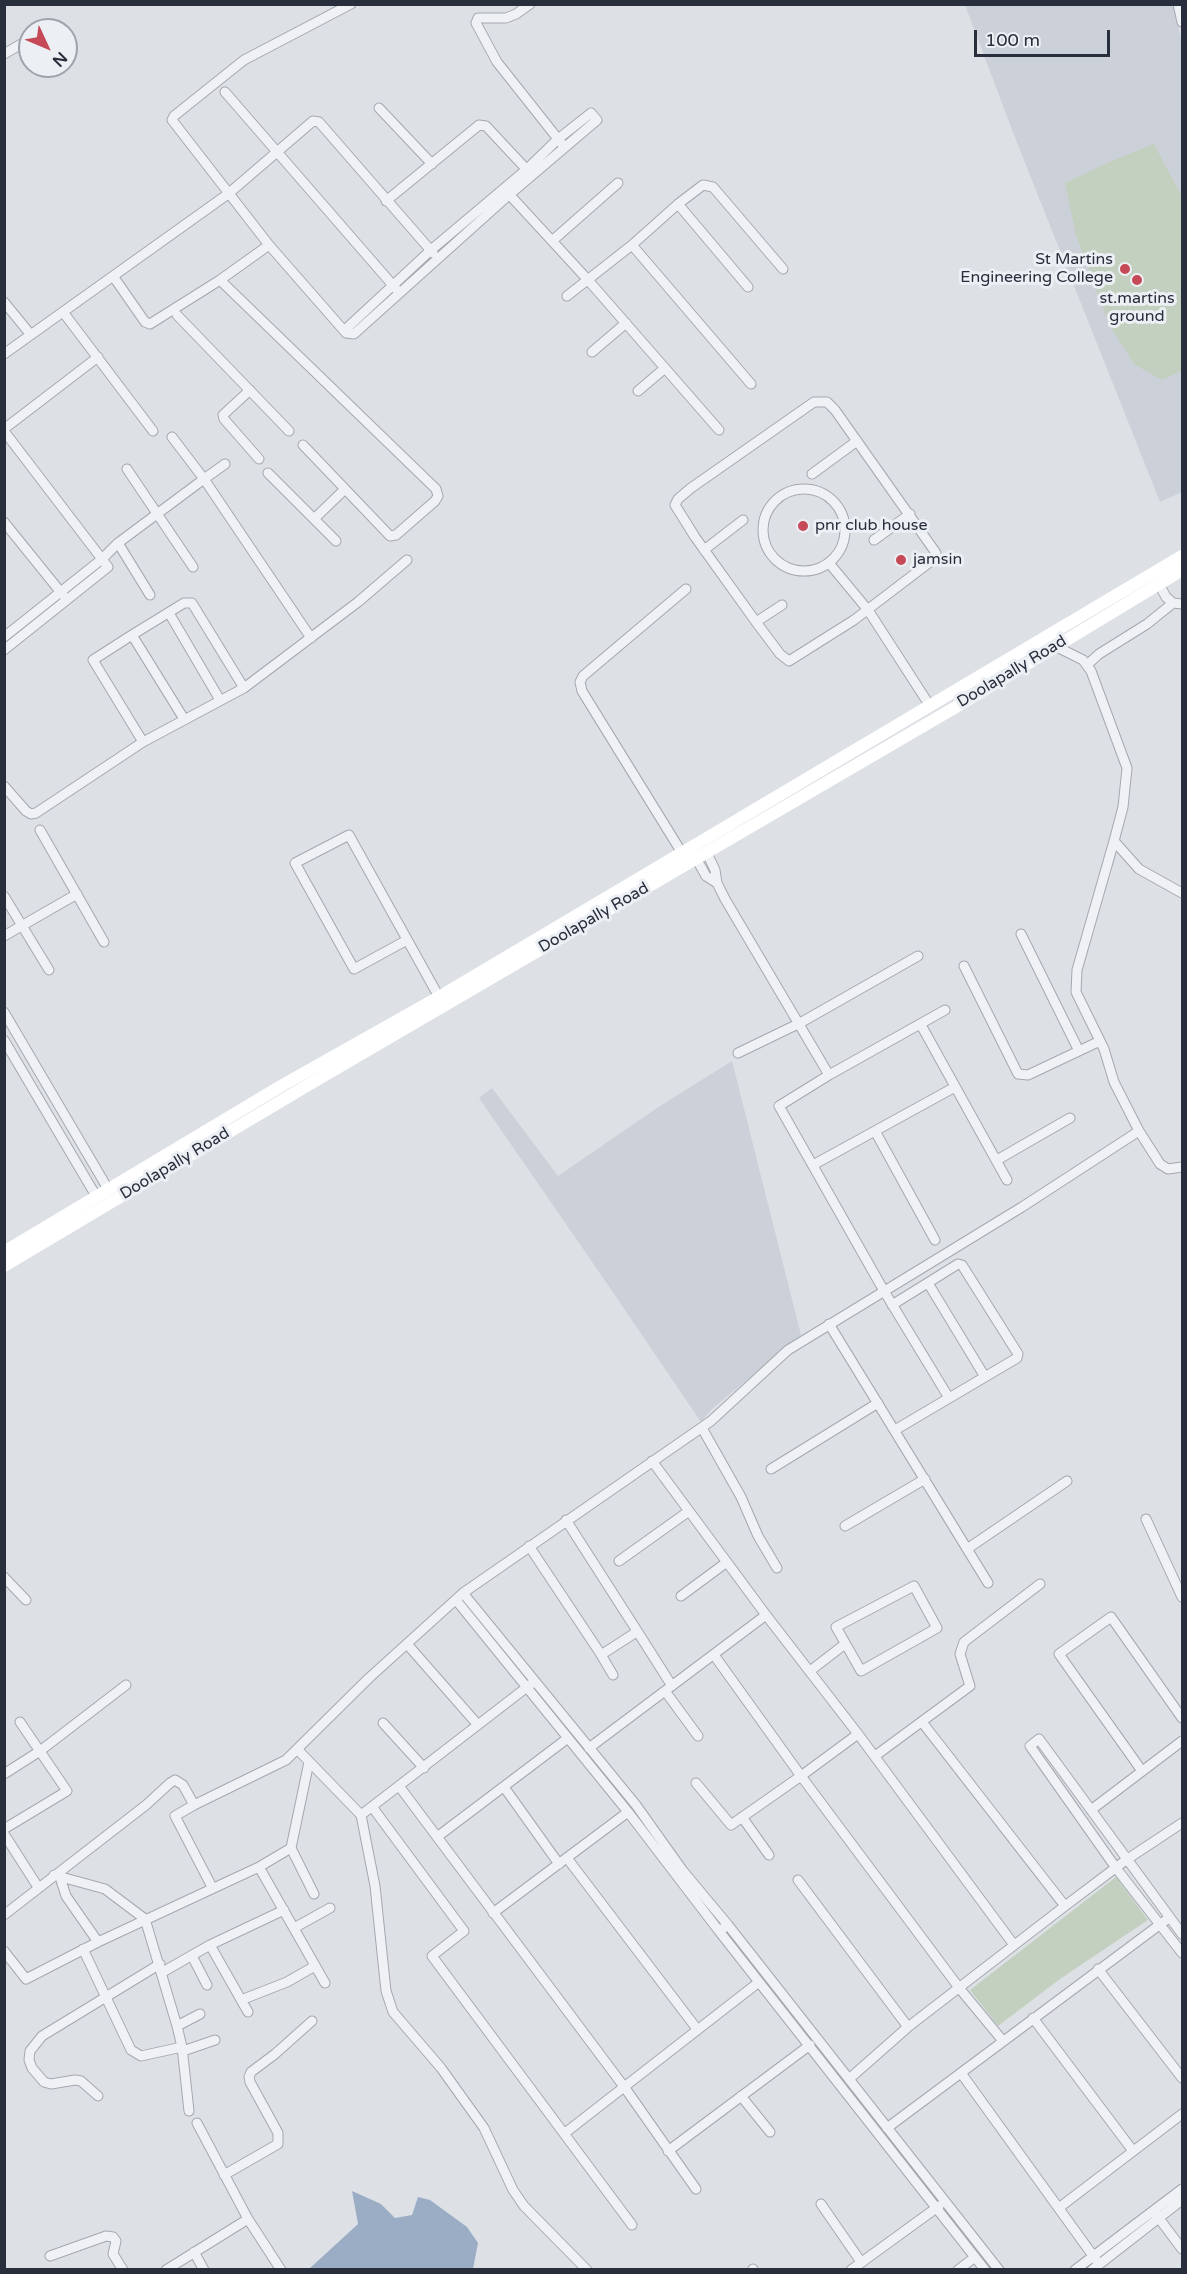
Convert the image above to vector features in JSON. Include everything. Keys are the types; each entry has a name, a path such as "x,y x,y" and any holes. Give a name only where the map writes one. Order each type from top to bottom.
{"main road":[{"path":"908,726 930,706 1123,598 1182,556"},
{"name":"Doolapally Road","path":"4,1266 189,1148 281,1086 439,998 682,853 908,726 961,704 1054,646 1123,598 1159,584 1182,570"},
{"name":"Doolapally Road","path":"4,1252 108,1189 189,1148 701,855 908,726"}],"street":[{"path":"351,4 244,60 172,120 269,245 350,334 397,290 438,259 507,191"},
{"path":"530,4 506,18 478,18 476,23 487,46 565,148"},
{"path":"1178,4 1182,22"},
{"path":"4,54 18,46"},
{"path":"225,92 397,290"},
{"path":"379,108 432,164"},
{"path":"397,290 431,250 565,148 597,119 591,113 558,139 530,173"},
{"path":"4,354 228,194 309,122 316,120 438,259"},
{"path":"386,201 477,127 483,125 530,173"},
{"path":"552,242 618,183"},
{"path":"567,296 632,245 698,188 710,185 783,269"},
{"path":"507,191 719,430"},
{"path":"678,204 748,287"},
{"path":"113,276 147,324 174,312 269,245"},
{"path":"632,245 751,384"},
{"path":"220,280 436,489 438,496 396,535 390,536 303,445"},
{"path":"4,303 31,335"},
{"path":"63,312 153,431"},
{"path":"174,312 289,431"},
{"path":"592,352 626,323"},
{"path":"98,357 4,430 105,563"},
{"path":"638,391 665,368"},
{"path":"250,390 224,415 259,459"},
{"path":"814,402 827,402 909,514 936,553 934,559 868,610 791,661 780,654 756,622 675,505 678,499 691,488 814,402"},
{"path":"172,437 204,479 311,638"},
{"path":"812,474 857,441"},
{"path":"6,643 105,563 118,543 225,464"},
{"path":"127,469 193,567"},
{"path":"268,473 336,541"},
{"path":"810,489 834,502 842,513 845,526 844,540 839,553 829,563 817,570 804,572 791,570 779,564 770,554 763,535 766,515 783,495 796,490 810,489"},
{"path":"314,519 344,490"},
{"path":"874,540 909,514"},
{"path":"704,550 743,520"},
{"path":"4,522 64,595"},
{"path":"118,543 150,596"},
{"path":"4,786 26,811 31,814 36,813 143,742 243,688 358,602 407,560"},
{"path":"829,563 868,610 930,706"},
{"path":"1087,665 1100,654 1178,604 1167,597 1159,584"},
{"path":"682,853 582,691 580,682 583,676 686,589"},
{"path":"143,742 93,660 188,602 195,606 243,688"},
{"path":"756,622 782,605"},
{"path":"169,613 220,700"},
{"path":"132,635 184,719"},
{"path":"1054,646 1083,660 1091,671 1127,768 1123,807 1077,970 1076,992 1100,1041 1114,1082 1139,1131 1160,1164 1168,1169 1182,1167"},
{"path":"40,830 104,942"},
{"path":"407,940 354,969 296,863 349,835 407,940 439,998"},
{"path":"1114,841 1140,869 1182,893"},
{"path":"701,855 715,870 717,883 829,1075"},
{"path":"4,936 77,894"},
{"path":"4,896 49,970"},
{"path":"1020,934 1079,1051"},
{"path":"738,1053 800,1023 918,956"},
{"path":"964,966 1018,1074 1028,1075 1100,1041"},
{"path":"945,1010 829,1075 779,1106 892,1305 948,1398"},
{"path":"4,1012 108,1189"},
{"path":"921,1025 998,1160 1007,1180"},
{"path":"4,1040 96,1196"},
{"path":"813,1166 955,1087"},
{"path":"48,1116 60,1108"},
{"path":"998,1160 1070,1118"},
{"path":"875,1131 935,1240"},
{"path":"212,1887 175,1816 286,1760 369,1678 460,1596 566,1520 702,1428 788,1350 1022,1208 1139,1131"},
{"path":"892,1305 958,1264 962,1265 1018,1354 1017,1358 895,1431"},
{"path":"928,1283 985,1377"},
{"path":"829,1324 988,1583"},
{"path":"771,1469 878,1403"},
{"path":"702,1428 777,1568"},
{"path":"652,1461 766,1615 875,1756 1014,1946"},
{"path":"845,1526 925,1479"},
{"path":"967,1549 1067,1481"},
{"path":"620,1562 689,1512"},
{"path":"1146,1519 1182,1597"},
{"path":"566,1520 639,1634 698,1736"},
{"path":"529,1546 613,1675"},
{"path":"681,1596 727,1562"},
{"path":"4,1577 26,1600"},
{"path":"875,1756 970,1686 960,1654 964,1642 1040,1584"},
{"path":"914,1586 937,1628 861,1671 845,1644 836,1628 914,1586"},
{"path":"460,1596 535,1681 636,1805 719,1931 985,2270"},
{"path":"460,1596 527,1688 680,1874 728,1925 999,2270"},
{"path":"589,1748 766,1615"},
{"path":"1143,1771 1059,1654 1111,1617 1182,1718"},
{"path":"600,1653 604,1653 635,1633 639,1634"},
{"path":"407,1644 478,1725"},
{"path":"810,1671 845,1644"},
{"path":"714,1654 801,1776 960,1989 1003,2041"},
{"path":"361,1815 535,1681"},
{"path":"4,1774 40,1751 126,1685"},
{"path":"4,1829 67,1791 20,1722"},
{"path":"922,1722 1065,1906"},
{"path":"383,1723 424,1768"},
{"path":"696,1783 731,1825 858,1734"},
{"path":"437,1838 568,1738"},
{"path":"1182,1934 1039,1740 1030,1746 1116,1868 1182,1953"},
{"path":"1091,1810 1182,1741"},
{"path":"297,1749 361,1815 375,1886 386,1991 393,2012 441,2068 479,2120 513,2190 524,2206 587,2270"},
{"path":"309,1762 291,1848 314,1894"},
{"path":"4,1915 38,1887 57,1876 175,1780 183,1785 194,1805"},
{"path":"399,1786 625,2088 696,2189"},
{"path":"504,1787 559,1864"},
{"path":"373,1808 465,1931 432,1956 633,2224"},
{"path":"493,1913 628,1812"},
{"path":"742,1817 769,1855"},
{"path":"849,2079 908,2027 1065,1906 1126,1860 1182,1823"},
{"path":"4,1834 38,1887"},
{"path":"4,1951 26,1979 145,1919 259,1867 291,1848"},
{"path":"567,1858 697,2029"},
{"path":"259,1867 325,1983"},
{"path":"57,1876 105,1889 145,1919 172,2001 182,2049 189,2111"},
{"path":"57,1876 66,1896 98,1942"},
{"path":"798,1880 908,2027"},
{"path":"294,1928 330,1908"},
{"path":"98,2096 81,2081 51,2084 44,2082 32,2068 30,2051 42,2036 105,1997 284,1910"},
{"path":"888,2128 1170,1917"},
{"path":"719,1931 728,1925"},
{"path":"210,1945 248,2012"},
{"path":"83,1949 131,2050 141,2056 182,2049 215,2040"},
{"path":"192,1956 207,1985"},
{"path":"241,2000 287,1982 315,1966"},
{"path":"1098,1969 1182,2078"},
{"path":"565,2133 759,1982"},
{"path":"177,2026 200,2014"},
{"path":"1033,2018 1133,2151"},
{"path":"224,2175 278,2144 278,2133 249,2077 251,2072 312,2021"},
{"path":"668,2151 810,2045"},
{"path":"962,2073 1060,2207 1095,2263"},
{"path":"741,2097 771,2132"},
{"path":"1060,2207 1182,2114"},
{"path":"197,2123 248,2218 281,2270"},
{"path":"1075,2270 1095,2263 1156,2214 1182,2189"},
{"path":"1156,2214 1182,2200"},
{"path":"851,2270 945,2201"},
{"path":"821,2204 861,2262"},
{"path":"1156,2214 1182,2250"},
{"path":"166,2270 248,2218"},
{"path":"50,2256 106,2236 113,2237 116,2241 114,2254 123,2270"},
{"path":"194,2252 204,2270"},
{"path":"958,2270 975,2257"}],"shaded area":[{"name":"St Martins Engineering College","path":"965,5 1173,5 1182,41 1182,492 1160,502 1014,135"},
{"path":"732,1061 801,1335 712,1409 701,1422 479,1098 492,1088 558,1176 657,1108"}],"green space":[{"name":"st.martins ground","path":"1154,144 1182,197 1182,371 1162,380 1134,364 1109,324 1076,235 1065,183"},
{"path":"1116,1877 1148,1920 1060,1979 998,2026 970,1990"}],"water":[{"path":"352,2191 381,2204 395,2218 412,2215 418,2197 430,2200 467,2227 478,2243 473,2269 309,2269 358,2224"}],"place":[{"name":"St Martins Engineering College","path":"1125,269"},
{"name":"st.martins ground","path":"1137,280"},
{"name":"pnr club house","path":"803,526"},
{"name":"jamsin","path":"901,560"}]}
